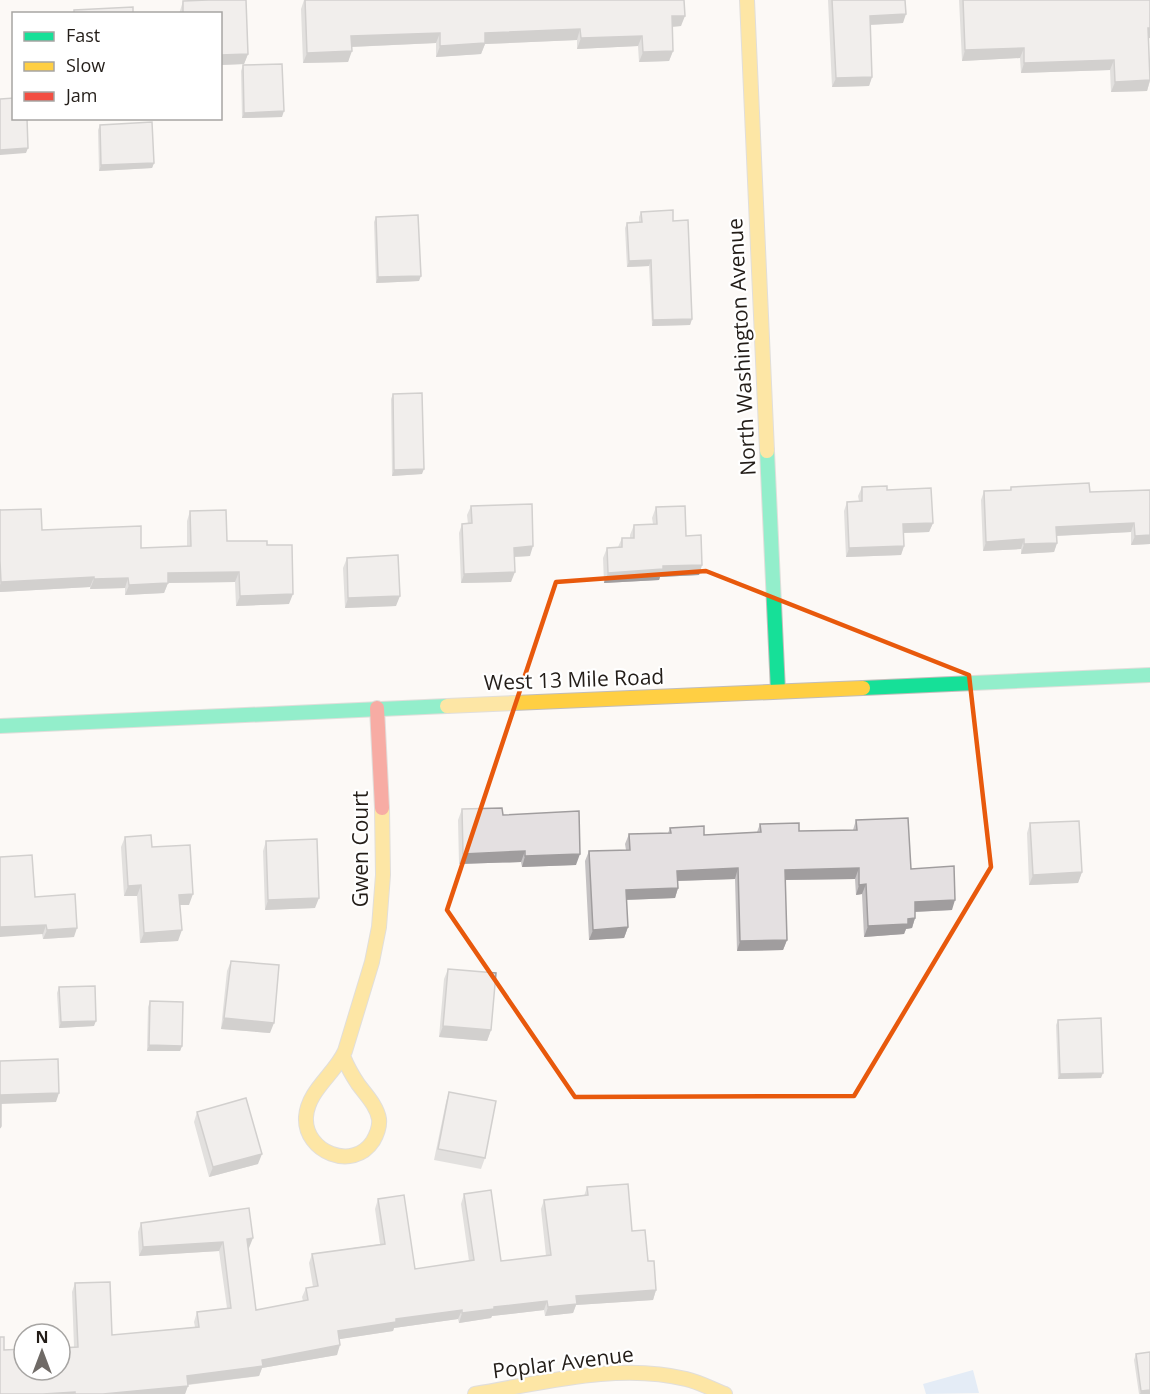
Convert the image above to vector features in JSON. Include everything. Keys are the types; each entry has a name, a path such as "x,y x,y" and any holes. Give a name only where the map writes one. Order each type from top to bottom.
{"street":[{"name":"North Washington Avenue","path":"747,0 778,691"},
{"name":"West 13 Mile Road","path":"0,726 1150,675"},
{"name":"Gwen Court","path":"343,1056 350,1072 377,1110 380,1123 376,1137 366,1150 345,1157 319,1149 310,1136 306,1122 307,1107 343,1056 372,961 380,924 383,901 383,859 377,708"},
{"name":"Poplar Avenue","path":"475,1394 613,1373 641,1372 687,1379 725,1394"}],"highlighted area":[{"path":"706,571 969,675 991,867 854,1096 575,1097 447,910 556,582"}],"water":[{"path":"973,1370 979,1393 926,1394 923,1384"}],"building":[{"path":"246,0 248,54 222,55 222,12 183,12 183,1"},
{"path":"305,0 684,0 685,16 672,16 673,51 643,52 642,36 581,38 580,29 485,33 485,43 440,46 440,33 351,36 352,51 307,53"},
{"path":"832,0 905,0 906,14 870,16 872,77 836,78"},
{"path":"963,0 1150,0 1150,28 1148,28 1150,80 1115,82 1114,60 1024,63 1024,48 965,50"},
{"path":"133,7 133,12 74,12 74,10"},
{"path":"282,64 284,111 244,113 243,65"},
{"path":"12,98 12,120 27,120 28,148 0,150 0,99"},
{"path":"152,122 154,163 101,165 100,125"},
{"path":"673,210 673,221 688,220 692,319 653,320 651,260 629,261 627,223 642,222 641,212"},
{"path":"418,215 421,276 378,277 376,217"},
{"path":"422,393 424,469 394,470 393,394"},
{"path":"1089,483 1090,492 1150,490 1150,535 1135,536 1134,523 1056,527 1057,543 1024,544 1024,539 986,542 984,491 1011,490 1011,487"},
{"path":"887,486 887,490 931,488 933,523 903,524 904,546 849,548 847,502 862,501 862,487"},
{"path":"532,504 533,546 514,548 515,572 464,574 462,524 472,523 471,506"},
{"path":"685,506 686,536 701,535 702,565 663,566 663,569 608,573 607,548 622,547 622,538 634,538 634,525 657,524 656,507"},
{"path":"41,509 42,530 141,526 141,548 191,546 190,511 226,510 227,541 267,541 267,545 292,545 293,594 240,596 239,572 168,573 168,583 129,585 128,578 94,579 94,577 1,582 0,510"},
{"path":"398,555 400,596 348,598 347,558"},
{"path":"502,808 503,815 579,811 580,854 525,856 525,851 463,854 462,809"},
{"path":"908,818 911,869 954,866 955,900 915,902 915,918 908,919 908,924 868,926 866,884 859,885 859,868 785,870 787,940 740,941 738,868 677,871 678,888 626,890 628,927 593,930 589,851 630,850 629,834 671,833 670,828 704,826 704,835 761,832 760,824 799,823 799,831 857,830 856,820"},
{"path":"1079,821 1082,872 1033,875 1030,823"},
{"path":"151,835 152,847 190,845 193,894 179,895 182,930 144,933 141,885 128,886 125,837"},
{"path":"317,839 319,898 268,900 266,841"},
{"path":"32,855 35,897 75,894 77,928 47,930 46,925 0,927 0,857"},
{"path":"231,961 279,965 274,1023 224,1018"},
{"path":"448,969 496,973 491,1030 443,1026"},
{"path":"95,986 96,1021 61,1022 59,987"},
{"path":"150,1001 183,1002 182,1046 149,1045"},
{"path":"1101,1018 1103,1073 1060,1074 1058,1020"},
{"path":"58,1059 59,1093 1,1095 0,1128 0,1061"},
{"path":"449,1092 496,1101 485,1158 438,1149"},
{"path":"246,1098 262,1154 213,1167 197,1112"},
{"path":"628,1184 632,1231 645,1230 648,1261 654,1261 656,1290 576,1296 577,1304 548,1307 547,1301 462,1313 462,1310 396,1319 396,1322 338,1331 340,1345 262,1360 263,1366 187,1376 188,1386 103,1394 75,1394 75,1392 0,1394 0,1337 4,1337 4,1350 12,1350 12,1382 72,1382 72,1347 78,1347 75,1283 110,1282 112,1335 199,1327 197,1312 231,1308 223,1242 143,1247 141,1223 249,1208 253,1238 247,1239 256,1310 308,1300 306,1288 318,1286 312,1254 385,1244 378,1199 404,1195 415,1269 474,1260 464,1194 491,1190 501,1261 551,1255 544,1200 588,1195 587,1187"},
{"path":"1150,1352 1150,1390 1141,1391 1136,1354"}],"traffic: fast":[{"path":"767,451 778,691"},
{"path":"863,688 1150,675"},
{"path":"0,726 447,706"}],"traffic: slow":[{"path":"747,0 767,451"},
{"path":"447,706 863,688"},
{"path":"343,1056 356,1081 374,1105 379,1122 373,1141 364,1150 354,1155 342,1156 331,1154 313,1140 307,1129 306,1117 308,1107 317,1090 345,1051 372,962 379,927 383,875 382,808"},
{"path":"475,1394 607,1373 660,1374 686,1379 725,1394"}],"traffic: jam":[{"path":"377,708 382,808"}]}
